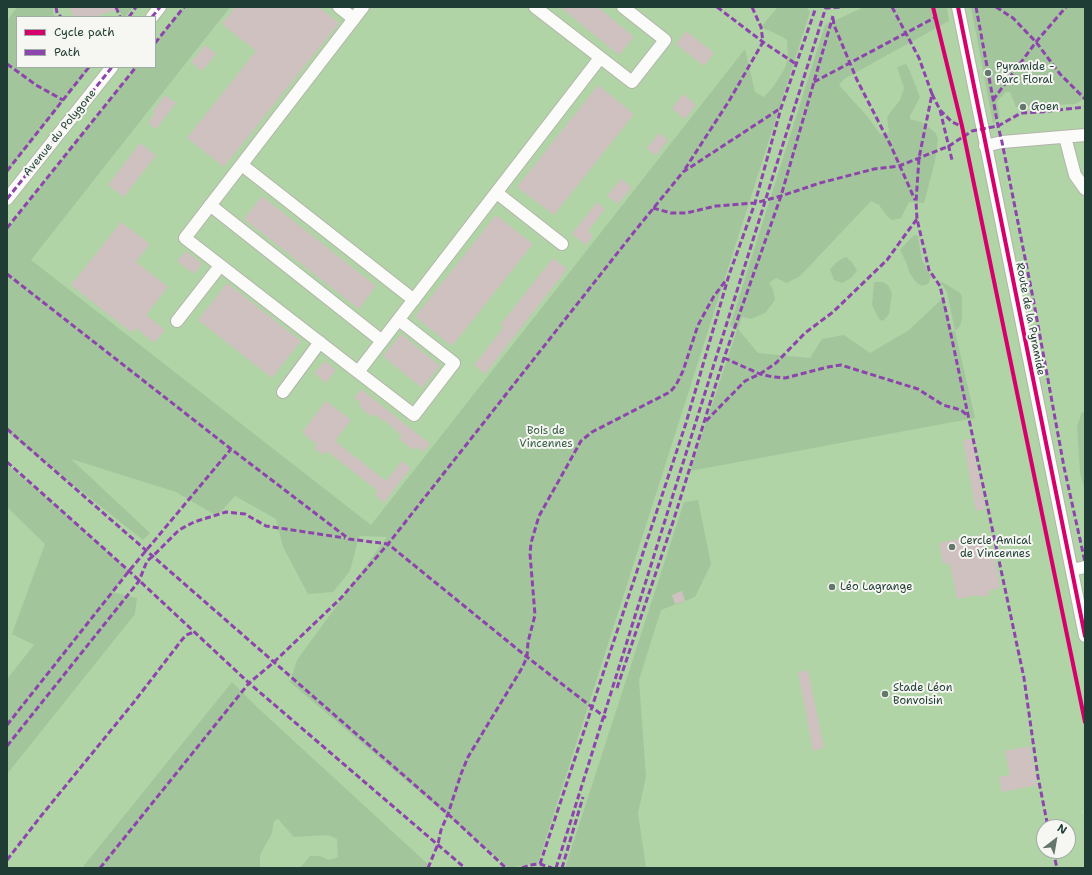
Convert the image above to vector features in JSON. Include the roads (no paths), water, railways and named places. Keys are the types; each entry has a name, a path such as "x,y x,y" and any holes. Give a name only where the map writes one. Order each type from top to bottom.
{"street":[{"path":"153,16 160,7"},
{"path":"339,7 354,19"},
{"path":"363,7 185,238 414,415 454,363 398,320"},
{"path":"535,7 632,82 665,40 623,7"},
{"name":"Route de la Pyramide","path":"958,7 1085,636"},
{"path":"358,372 600,58"},
{"name":"Avenue du Polygone","path":"7,199 111,68"},
{"path":"985,146 1002,142 1085,135"},
{"path":"1065,137 1075,175 1085,189"},
{"path":"242,165 414,300"},
{"path":"497,192 562,244"},
{"path":"210,205 382,342"},
{"path":"177,321 220,266"},
{"path":"283,392 320,342"},
{"path":"1072,570 1085,567"}],"place":[{"name":"Pyramide - Parc Floral","path":"988,73"},
{"name":"Goen","path":"1023,107"},
{"name":"Cercle Amical de Vincennes","path":"952,547"},
{"name":"Léo Lagrange","path":"832,587"},
{"name":"Stade Léon Bonvoisin","path":"885,694"}],"park label":[{"name":"Bois de Vincennes","path":"546,437"}]}
